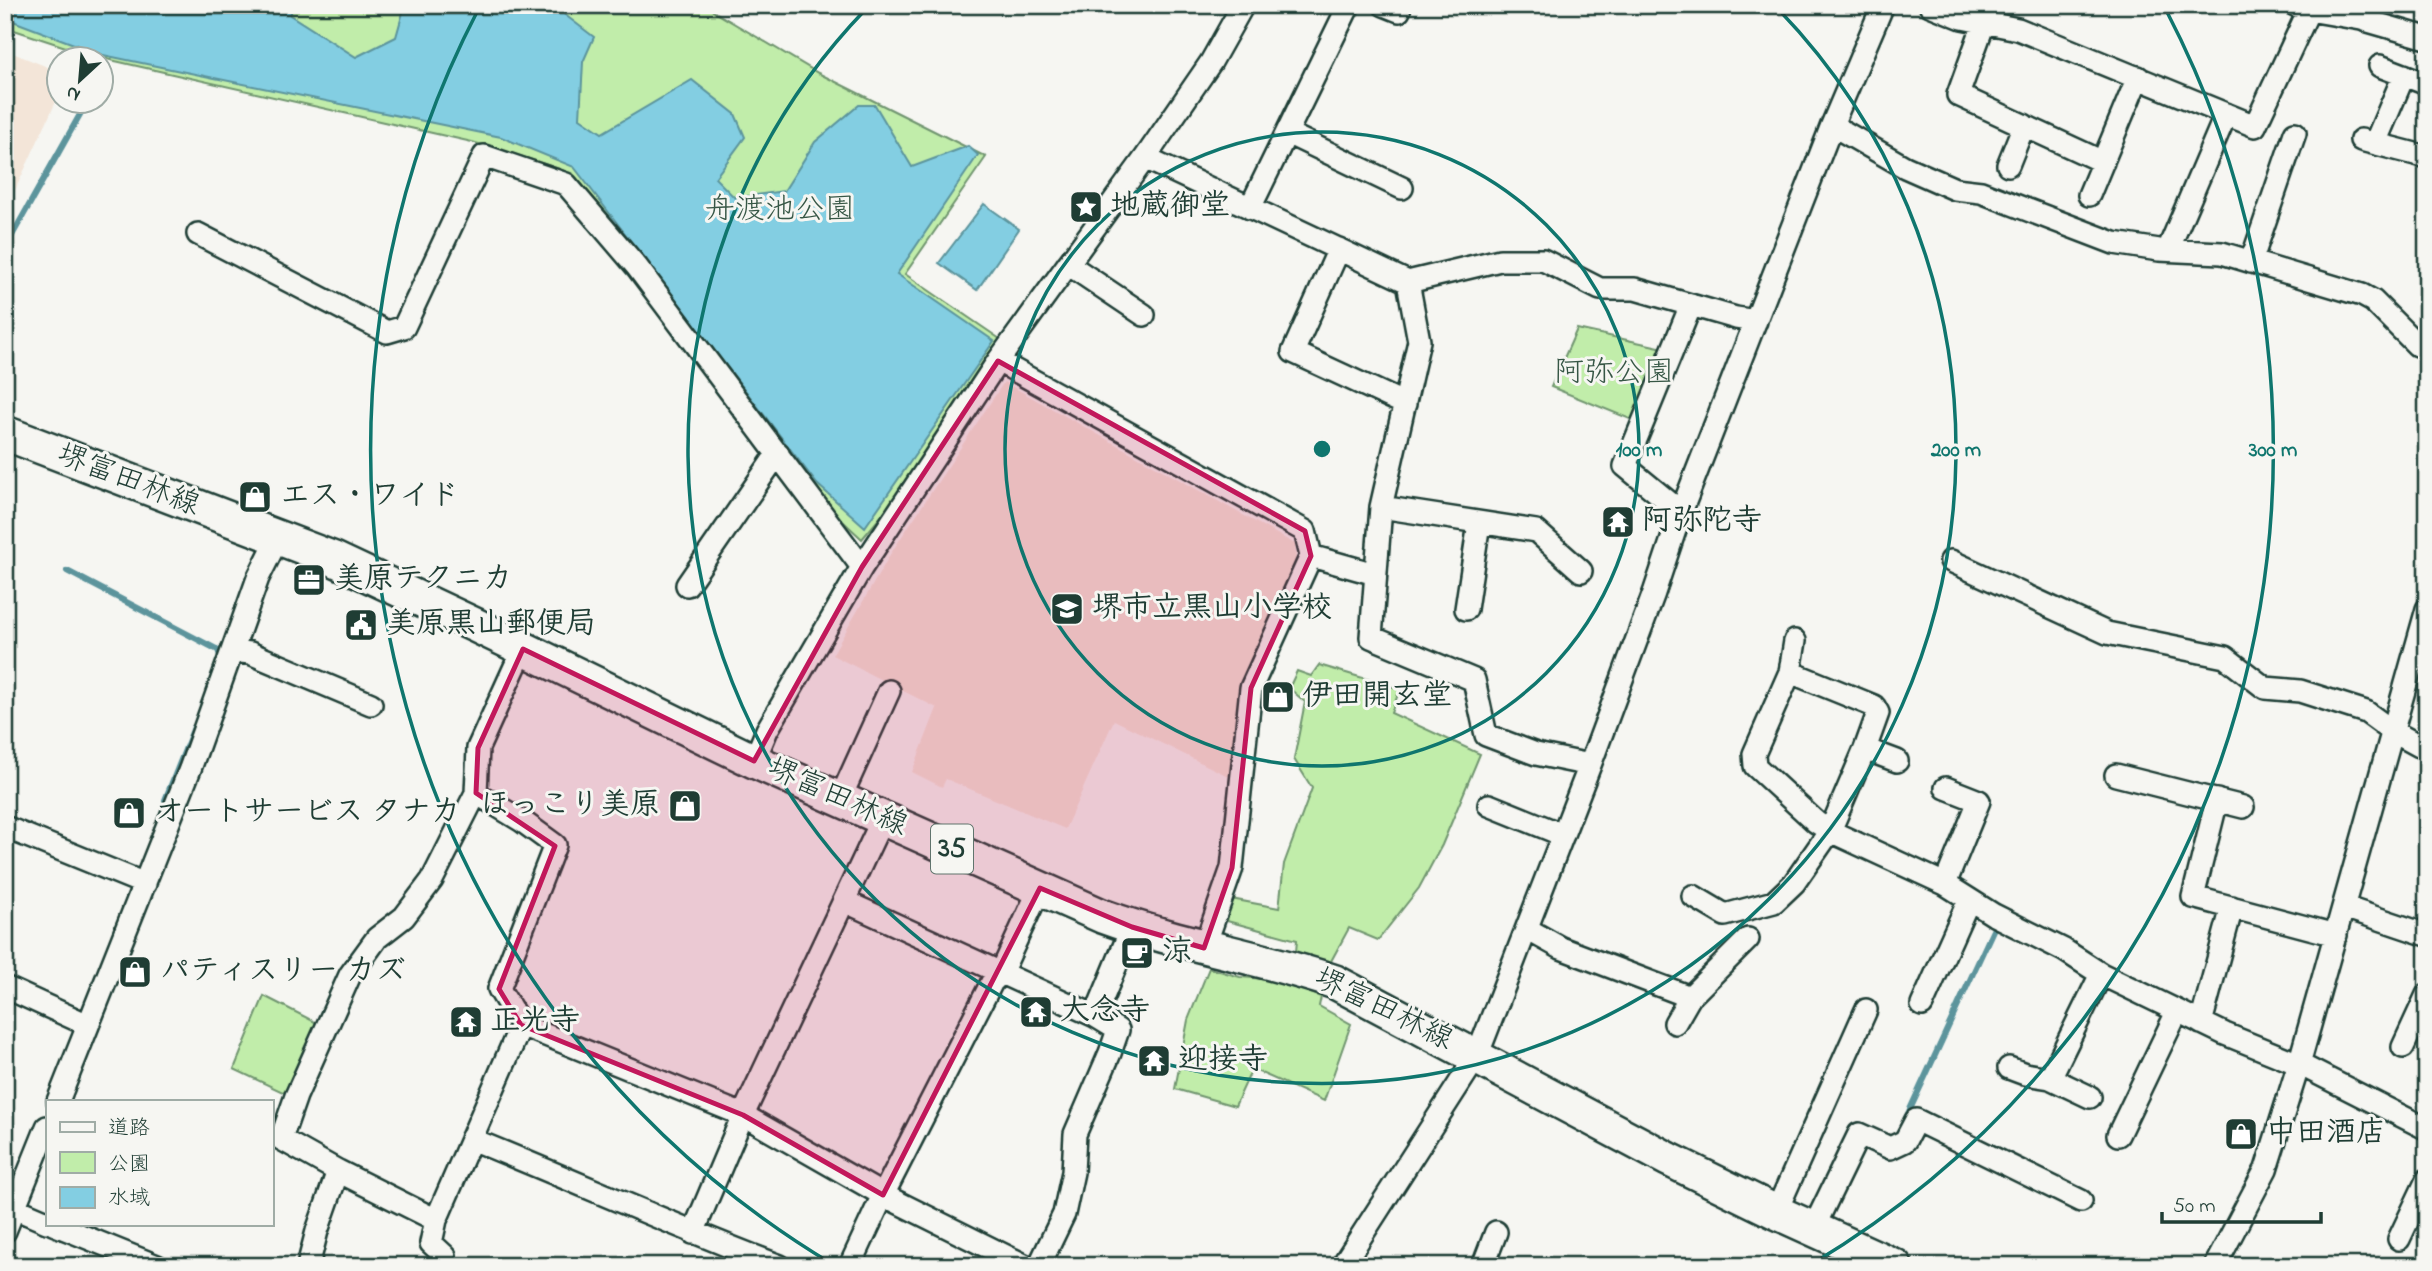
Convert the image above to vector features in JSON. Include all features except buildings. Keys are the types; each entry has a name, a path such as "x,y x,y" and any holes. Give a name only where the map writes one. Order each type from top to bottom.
{"main road":[{"name":"堺富田林線","path":"5,433 334,559 754,761 1132,927 1204,948 1301,970 1335,982 1668,1159 1895,1266"}],"street":[{"path":"754,761 767,730 862,567 998,361 1211,62 1243,5"},
{"path":"1250,208 1349,5"},
{"path":"1342,1266 1477,1056 1590,765 1681,512 1832,125 1883,5"},
{"path":"1930,5 1962,18 2018,29 2255,126 2302,8 2361,19 2427,38"},
{"path":"1984,23 1958,95 2103,162"},
{"path":"2380,66 2427,84"},
{"path":"2404,75 2368,142 2427,157"},
{"path":"2089,195 2138,77"},
{"path":"2168,250 2226,114"},
{"path":"1832,125 1905,167 1955,189 1981,192 2114,243 2222,253 2362,295 2373,301 2417,345 2427,344"},
{"path":"2008,165 2024,125"},
{"path":"1287,133 1402,188"},
{"path":"2251,262 2295,133"},
{"path":"198,234 387,332 404,327 484,156 566,184 637,267 862,567"},
{"path":"1145,158 1408,282 1500,260 1543,260 1600,289 1635,289 1736,318 1756,320"},
{"path":"1339,249 1293,352 1405,404"},
{"path":"1068,264 1144,315"},
{"path":"1408,282 1419,341 1381,508 1371,637 1474,680 1486,735 1536,754 1590,765"},
{"path":"1681,512 1625,466 1690,305"},
{"path":"998,361 1305,531 1311,556 1251,688 1232,868 1204,948"},
{"path":"688,585 778,453"},
{"path":"1381,508 1536,531 1581,571"},
{"path":"1466,609 1479,523"},
{"path":"58,1100 145,884 258,578 278,538"},
{"path":"1311,556 1375,574"},
{"path":"1951,561 2107,633 2225,657 2265,688 2300,691 2366,712 2392,731 2427,750"},
{"path":"2215,1266 2266,1169 2299,1064 2392,731 2421,650 2427,609"},
{"path":"1795,641 1790,671 1754,754 1755,766 1816,822 1945,884 1994,915 2064,950 2101,974 2201,1023 2299,1064 2427,1129"},
{"path":"436,1220 281,1139 296,1096 350,975 377,938 404,916 432,880 476,793 478,748 523,649"},
{"path":"233,651 250,653 371,704"},
{"path":"1693,896 1725,915 1774,902 1794,883 1830,831 1878,713 1874,706 1790,671"},
{"path":"840,799 865,725 889,691"},
{"path":"1865,749 1897,761"},
{"path":"2116,775 2242,807"},
{"path":"1945,884 1979,801 1946,788"},
{"path":"476,793 555,845 499,989 521,1025 743,1115 992,1258 1026,1266"},
{"path":"2217,800 2193,897 2336,935"},
{"path":"1489,805 1563,835"},
{"path":"693,1233 743,1115 883,818"},
{"path":"5,827 145,884"},
{"path":"850,1266 883,1195 992,982 1001,973 1040,888"},
{"path":"1922,1004 1969,900"},
{"path":"844,901 1095,1016 1118,1030 1075,1134 1073,1172 1064,1214 1039,1266"},
{"path":"2201,1023 2232,907"},
{"path":"2344,907 2427,935"},
{"path":"1095,1016 1132,927"},
{"path":"1527,929 1561,948 1690,997"},
{"path":"1675,1023 1690,997 1748,939"},
{"path":"2050,1078 2101,974"},
{"path":"5,987 88,1025"},
{"path":"2403,1047 2427,995"},
{"path":"1776,1212 1866,1010"},
{"path":"2118,1135 2177,1012"},
{"path":"443,1266 444,1256 431,1243 436,1220 521,1025"},
{"path":"2009,1068 2050,1078 2090,1097"},
{"path":"1813,1229 1859,1134 1890,1148 1905,1141 1916,1120 2081,1201"},
{"path":"5,1231 10,1206 46,1129"},
{"path":"471,1139 693,1233 780,1266"},
{"path":"308,1266 338,1171"},
{"path":"2399,1239 2427,1180"},
{"path":"10,1206 46,1222"},
{"path":"58,1226 157,1266"},
{"path":"1483,1266 1496,1232"}],"highlighted area":[{"path":"998,361 1305,531 1311,556 1251,688 1232,868 1204,948 1132,927 1040,888 883,1195 743,1115 521,1025 499,989 555,846 476,793 478,748 523,649 754,761 862,567"}],"shaded area":[{"path":"5,50 46,66 46,116 49,116 5,212"},
{"name":"堺市立黒山小学校","path":"1004,382 1295,544 1296,564 1240,688 1232,778 1114,720 1065,829 946,779 942,787 912,772 937,708 832,655 891,553"}],"green space":[{"name":"舟渡池公園","path":"5,5 708,5 713,11 818,73 986,157 905,274 1000,339 908,484 862,539 832,511 594,205 563,170 472,142 116,61 116,46 63,46 5,27"},
{"name":"阿弥公園","path":"1577,329 1664,348 1635,421 1551,387"},
{"path":"1319,665 1400,689 1391,713 1480,754 1442,845 1419,888 1378,940 1349,928 1330,963 1296,952 1297,940 1227,921 1231,899 1279,908 1284,864 1312,788 1294,759 1305,702 1289,688 1297,671 1311,676"},
{"path":"1209,968 1240,977 1279,980 1321,997 1319,1006 1351,1024 1324,1101 1252,1069 1235,1106 1175,1089 1188,1020"},
{"path":"264,996 321,1025 289,1095 234,1069"}],"water":[{"name":"舟渡池公園","path":"5,5 294,5 290,15 356,57 396,37 405,5 552,5 594,37 583,62 580,118 602,133 692,80 735,114 745,137 715,178 735,198 784,191 815,142 859,105 875,105 912,167 968,146 978,155 897,274 994,341 865,527 817,484 574,167 501,137 116,58 116,46 79,46 5,18"},
{"path":"984,204 1019,229 977,290 939,263"}],"waterway":[{"path":"5,248 79,116"},
{"path":"67,571 218,650 221,659"},
{"path":"165,800 194,727"},
{"path":"1906,1118 1994,928"}],"place":[{"name":"地蔵御堂","path":"1086,207"},
{"name":"エス・ワイド","path":"255,497"},
{"name":"阿弥陀寺","path":"1618,522"},
{"name":"美原テクニカ","path":"309,580"},
{"name":"堺市立黒山小学校","path":"1067,609"},
{"name":"美原黒山郵便局","path":"361,625"},
{"name":"伊田開玄堂","path":"1278,697"},
{"name":"ほっこり美原","path":"685,806"},
{"name":"オートサービス タナカ","path":"129,813"},
{"name":"涼","path":"1137,953"},
{"name":"パティスリー カズ","path":"135,972"},
{"name":"大念寺","path":"1036,1012"},
{"name":"正光寺","path":"466,1022"},
{"name":"迎接寺","path":"1154,1061"},
{"name":"中田酒店","path":"2241,1134"}]}
